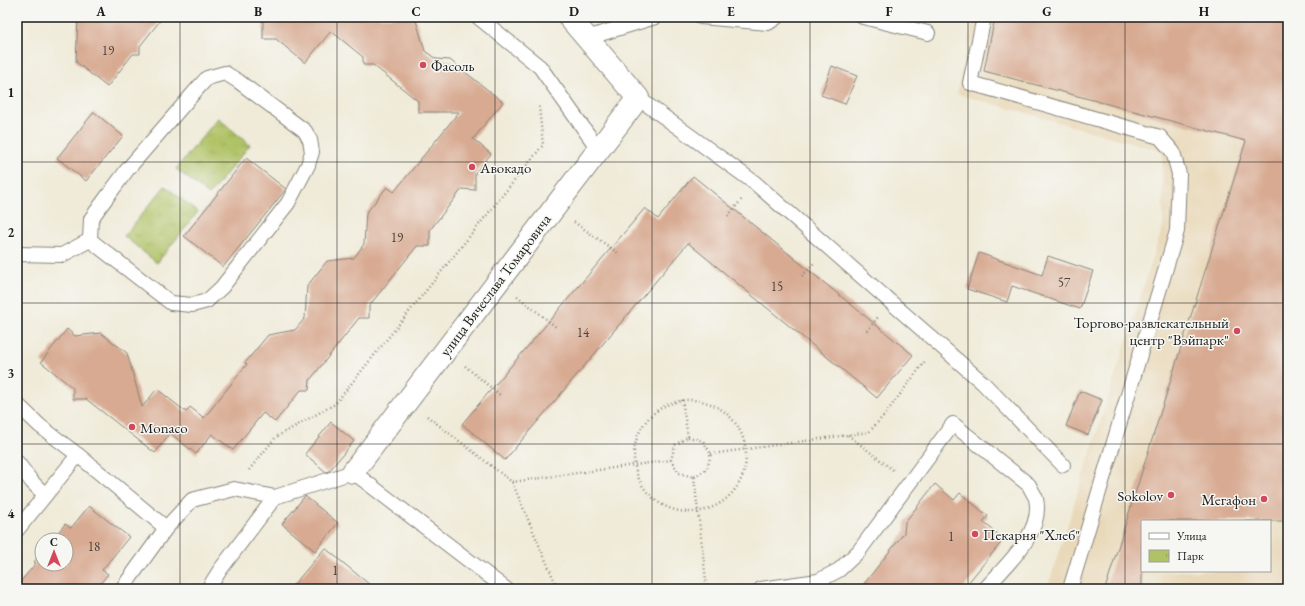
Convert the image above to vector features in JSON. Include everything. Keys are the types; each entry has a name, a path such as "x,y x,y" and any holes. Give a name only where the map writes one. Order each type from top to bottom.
{"street":[{"path":"569,17 638,98"},
{"name":"улица Вячеслава Томаровича","path":"353,472 638,98"}],"lane":[{"path":"478,17 540,67 599,150"},
{"path":"587,38 655,17"},
{"path":"701,17 768,23 777,17"},
{"path":"863,17 928,33"},
{"path":"984,17 970,83 1160,137 1173,152 1179,174 1177,231 1070,589"},
{"path":"225,73 238,80 305,131 310,140 312,152 308,165 288,203 222,287 207,301 192,305 171,303 90,240 91,219 101,205 127,170 207,78 225,73"},
{"path":"638,98 755,183 983,383 1063,465"},
{"path":"17,254 62,255 90,240"},
{"path":"17,404 40,426 78,455 166,528"},
{"path":"761,589 818,581 839,570 859,551 953,424 1029,485 1036,499 1037,515 1034,527 1027,540 985,589"},
{"path":"17,530 78,455"},
{"path":"17,462 32,482 45,495"},
{"path":"122,589 166,528 192,500 234,489 275,497 353,472 506,589"},
{"path":"208,589 220,570 275,497"}],"path":[{"path":"234,489 276,437 335,404 543,145 539,106 555,88"},
{"path":"554,208 618,253"},
{"path":"498,281 556,327"},
{"path":"711,454 869,432 886,413 938,344"},
{"path":"446,350 500,395"},
{"path":"682,400 688,437"},
{"path":"682,400 704,402 724,411 738,427 746,449 745,471 735,490 719,505 698,512 676,511 656,502 642,486 634,464 635,442 645,422 661,408 682,400"},
{"path":"407,401 512,482 558,589"},
{"path":"848,435 910,482"},
{"path":"688,437 703,441 711,454 707,469 694,477 679,473 671,460 675,445 688,437"},
{"path":"512,482 671,460"},
{"path":"694,477 707,589"}],"shaded area":[{"name":"Торгово-развлекательный центр \"Вэйпарк\"","path":"973,17 1288,17 1288,589 1047,589 1163,226 1162,151 957,94"}],"green space":[{"path":"218,118 250,145 209,195 176,169"},
{"path":"165,186 198,212 157,263 124,236"}],"building":[{"path":"78,17 163,17 140,46 140,54 133,54 107,87 76,62"},
{"path":"263,17 415,17 425,51 436,59 450,60 503,102 473,139 491,154 475,173 475,190 462,189 430,230 430,246 417,246 369,306 369,318 359,318 310,380 309,390 301,390 275,422 263,413 233,450 212,434 196,454 170,433 155,453 86,399 73,399 73,388 41,362 67,329 75,336 101,333 127,353 142,407 157,389 186,412 190,407 204,418 268,335 295,330 305,318 307,286 327,261 354,258 364,244 366,213 387,187 394,192 459,112 418,112 418,101 373,65 363,65 363,57 331,31 305,63 276,39 263,39"},
{"name":"Торгово-развлекательный центр \"Вэйпарк\"","path":"995,17 1288,17 1288,521 1141,520 1142,589 1105,589 1246,141 984,71"},
{"path":"832,66 857,76 845,104 821,95"},
{"path":"94,112 123,136 86,181 57,158"},
{"path":"246,158 286,189 223,267 184,236"},
{"path":"693,176 913,355 877,398 688,243 505,460 462,424 645,208 658,219"},
{"path":"979,253 1042,275 1048,256 1093,271 1080,309 1012,286 1007,302 967,289"},
{"path":"1080,391 1102,400 1088,435 1066,426"},
{"path":"331,422 354,441 329,471 326,472 305,454"},
{"path":"935,484 954,500 960,493 988,516 983,522 1004,539 963,589 860,589 904,533 905,522"},
{"path":"305,496 338,523 315,551 282,524"},
{"path":"89,506 129,537 102,570 108,574 96,589 17,589 17,586 34,565 34,572 74,572 74,532 58,532 65,524 71,528"},
{"path":"325,548 375,589 290,589"}],"place":[{"name":"Фасоль","path":"423,65"},
{"name":"Авокадо","path":"472,167"},
{"name":"Торгово-развлекательный центр \"Вэйпарк\"","path":"1237,331"},
{"name":"Monaco","path":"132,427"},
{"name":"Sokolov","path":"1171,495"},
{"name":"Мегафон","path":"1264,499"},
{"name":"Пекарня \"Хлеб\"","path":"975,534"}]}
